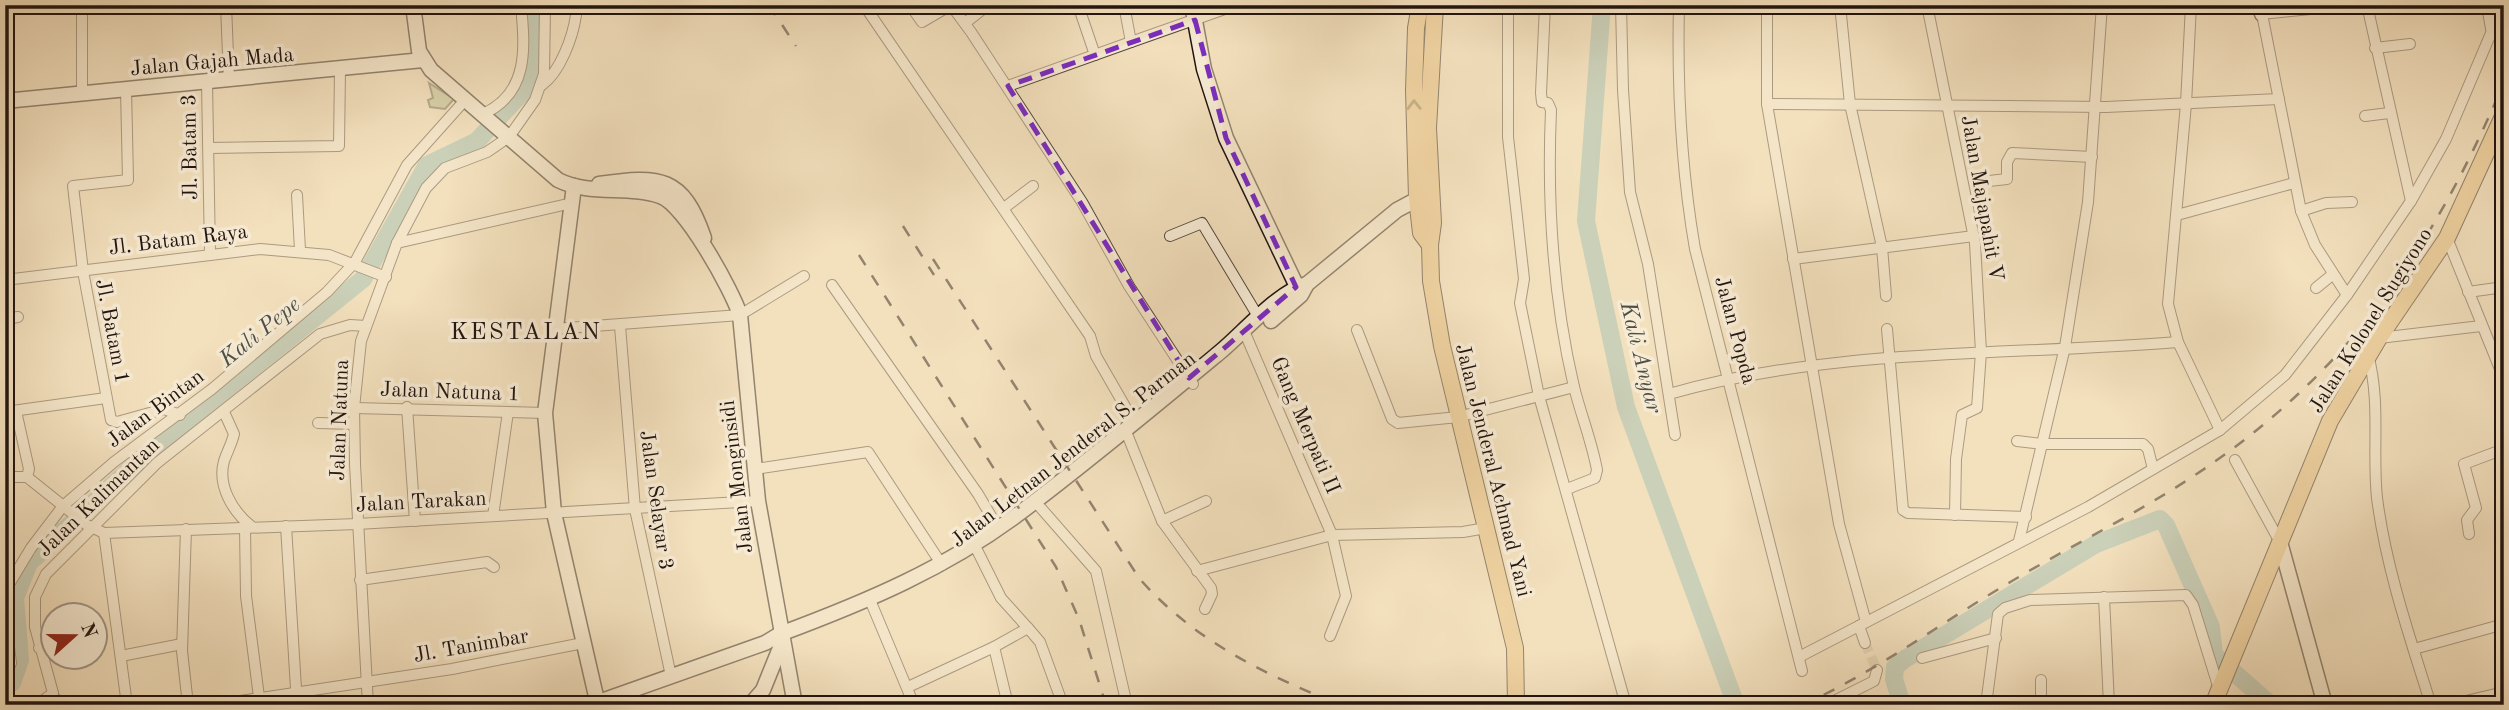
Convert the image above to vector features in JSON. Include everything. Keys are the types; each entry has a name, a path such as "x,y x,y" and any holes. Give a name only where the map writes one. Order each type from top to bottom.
{"main road":[{"path":"413,5 416,41 423,60"},
{"name":"Jalan Jenderal Achmad Yani","path":"1420,5 1416,28 1414,90 1424,195 1433,230 1430,245 1433,293 1458,417 1515,648 1516,705"},
{"name":"Jalan Jenderal Achmad Yani","path":"1424,195 1435,5"},
{"path":"1193,13 1211,96 1226,138 1301,289"},
{"name":"Jalan Gajah Mada","path":"5,101 423,60"},
{"name":"Jalan Monginsidi","path":"423,60 553,177 578,187 659,188 707,250 740,315 758,501 776,640 795,705"},
{"name":"Jalan Kolonel Sugiyono","path":"2219,691 2330,421 2368,355 2448,238 2503,116"},
{"path":"578,187 572,203 545,413 554,513 595,704"},
{"name":"Jalan Letnan Jenderal S. Parman","path":"595,704 872,604 946,572 998,528 1191,381 1397,210 1424,195"},
{"name":"Jalan Letnan Jenderal S. Parman","path":"1247,335 1259,318 1301,289"},
{"name":"Jalan Letnan Jenderal S. Parman","path":"872,604 976,548 1040,507 1129,429"},
{"path":"2280,542 2325,705"},
{"path":"752,701 763,690 776,640"}],"street":[{"path":"82,5 82,94"},
{"path":"226,5 229,80"},
{"path":"485,115 501,105 519,81 523,55 522,5"},
{"path":"541,85 545,5"},
{"path":"864,5 1092,338 1096,356 1129,429 1162,521 1212,591 1205,609"},
{"path":"910,5 922,22 951,5 965,23 1191,381"},
{"path":"965,23 988,5"},
{"path":"1078,5 1095,55"},
{"path":"1124,5 1131,42"},
{"path":"1007,86 1131,42 1193,13 1237,5"},
{"path":"1508,5 1508,126 1524,279 1520,303 1539,396 1626,705"},
{"path":"1545,5 1541,93 1542,102 1548,103 1551,110 1549,159 1553,248 1574,387 1597,470 1595,478 1566,489"},
{"path":"1621,5 1628,176 1632,208 1648,264 1675,435"},
{"name":"Jalan Popda","path":"1679,5 1679,114 1687,205 1802,671"},
{"path":"1767,5 1767,104 1838,520 1863,624 1865,643"},
{"path":"1840,5 1850,104 1882,247 1886,296"},
{"name":"Jalan Majapahit V","path":"1927,5 1974,236 1981,352 1977,408 1963,413 1961,417 1956,459 1955,514"},
{"path":"2019,541 2064,347 2092,157 2102,5"},
{"path":"2191,5 2186,104 2168,304 2178,342 2220,430"},
{"path":"2347,295 2332,275 2301,211 2261,10 2350,5"},
{"path":"2367,5 2389,113 2411,201"},
{"path":"2487,5 2491,31"},
{"path":"1799,657 1968,572 2019,541 2088,507 2220,430 2285,375 2347,295 2411,201 2446,139 2503,5"},
{"path":"366,326 397,243 426,188 440,172 488,152 507,135 541,85 548,80 562,56 576,15"},
{"path":"2375,48 2410,44"},
{"path":"209,148 339,146 340,70"},
{"name":"Jl. Batam 3","path":"207,82 210,254"},
{"name":"Jl. Batam 1","path":"106,398 83,271 73,186 128,180 126,89"},
{"name":"Jalan Bintan","path":"5,676 11,663 5,616 8,586 25,557 66,508 114,462 180,415 360,265 407,165 466,99"},
{"path":"1767,104 2096,106 2279,99"},
{"path":"2365,116 2389,113"},
{"path":"1989,181 2007,179 2007,162 2012,153 2092,157"},
{"path":"2177,215 2294,183"},
{"path":"1004,208 1033,186"},
{"path":"297,195 300,250"},
{"path":"2301,211 2326,203 2352,202"},
{"path":"397,243 572,203"},
{"path":"1170,236 1202,223 1259,318"},
{"path":"1793,259 1974,236"},
{"path":"2448,238 2503,378"},
{"name":"Jl. Batam Raya","path":"5,280 260,249 300,250 360,265 383,276"},
{"path":"2316,288 2332,275"},
{"path":"554,329 620,327 740,315 804,276"},
{"path":"832,285 978,494 998,528"},
{"path":"2468,292 2504,287"},
{"path":"5,319 18,317"},
{"name":"Jalan Natuna","path":"366,326 361,341 354,424 368,705"},
{"name":"Jalan Kalimantan","path":"38,648 35,612 39,588 57,561 90,526 157,463 320,334 334,327 366,326"},
{"path":"2379,338 2481,326"},
{"name":"Jalan Selayar 3","path":"620,327 635,509 671,676"},
{"path":"1887,329 1903,510 1908,513 2026,519 2041,530"},
{"path":"1357,330 1393,421 1458,417 1574,387"},
{"name":"Gang Merpati II","path":"1247,335 1332,535 1346,596 1331,636"},
{"path":"1669,394 1729,377 1888,357 2178,342"},
{"path":"2368,355 2376,395 2378,501 2414,649 2431,705"},
{"path":"5,477 27,477 29,469 11,411 106,398 114,422 164,409 180,415"},
{"path":"407,407 415,521"},
{"name":"Jalan Natuna 1","path":"354,408 407,407 545,413"},
{"path":"224,412 234,434 224,463 223,486 248,527 246,596 258,697"},
{"path":"493,516 508,412"},
{"path":"318,423 354,424"},
{"path":"2017,441 2042,444 2143,444 2148,449 2153,469"},
{"path":"2469,534 2467,520 2476,509 2464,464 2504,449"},
{"path":"755,469 867,452 942,565"},
{"path":"2235,460 2280,542"},
{"name":"Jalan Tarakan","path":"27,477 90,526 104,533 357,524 758,501"},
{"path":"1162,521 1206,501"},
{"path":"1040,507 1096,572 1127,705"},
{"path":"286,526 298,705"},
{"path":"1197,571 1332,535 1486,528"},
{"path":"186,529 182,644 188,705"},
{"path":"104,533 127,705"},
{"path":"976,548 1001,598 1040,642 1063,705"},
{"path":"360,580 487,562 494,567"},
{"path":"1986,705 1998,614 2019,602 2181,594 2189,597 2219,691"},
{"path":"2104,597 2109,705"},
{"path":"872,604 914,705"},
{"path":"2414,649 2504,624"},
{"path":"908,687 1028,628"},
{"path":"1922,658 1996,638"},
{"name":"Jl. Tanimbar","path":"214,705 366,683 583,643"},
{"path":"121,656 182,644"},
{"path":"994,647 1008,705"},
{"path":"1508,705 1509,662 1515,648"},
{"path":"1826,705 1874,681 1877,670"},
{"name":"Jalan Kalimantan","path":"46,672 52,688 51,697"},
{"path":"2041,680 2042,705"},
{"path":"2449,705 2504,692"},
{"path":"39,704 51,697 68,705"}],"highlighted area":[{"path":"1195,20 1226,138 1296,287 1189,378 1158,332 1008,86"}],"green space":[{"path":"429,83 454,99 445,109 430,107 428,100 433,98"}],"waterway":[{"name":"Kali Pepe","path":"5,686 12,683 20,660 15,598 29,563 148,452 363,279 427,165 477,141 530,84 530,5"},
{"name":"Kali Anyar","path":"1602,5 1586,221 1626,407 1736,705"},
{"path":"1902,705 1894,679 1895,667 1905,659 2096,544 2160,519 2166,525 2211,627 2214,655 2271,705"}],"tunnel":[{"path":"1865,643 1877,670"}],"railway":[{"path":"769,5 796,46"},
{"path":"1802,705 1856,677 2012,581 2186,481 2242,442 2292,400 2337,355 2377,307 2414,256 2476,144 2504,82"},
{"path":"903,226 934,275"},
{"path":"859,255 1056,567 1079,619 1106,705"},
{"path":"933,259 1139,578 1160,600 1207,638 1258,668 1341,705"}],"district":[{"name":"KESTALAN","path":"526,331"}]}
